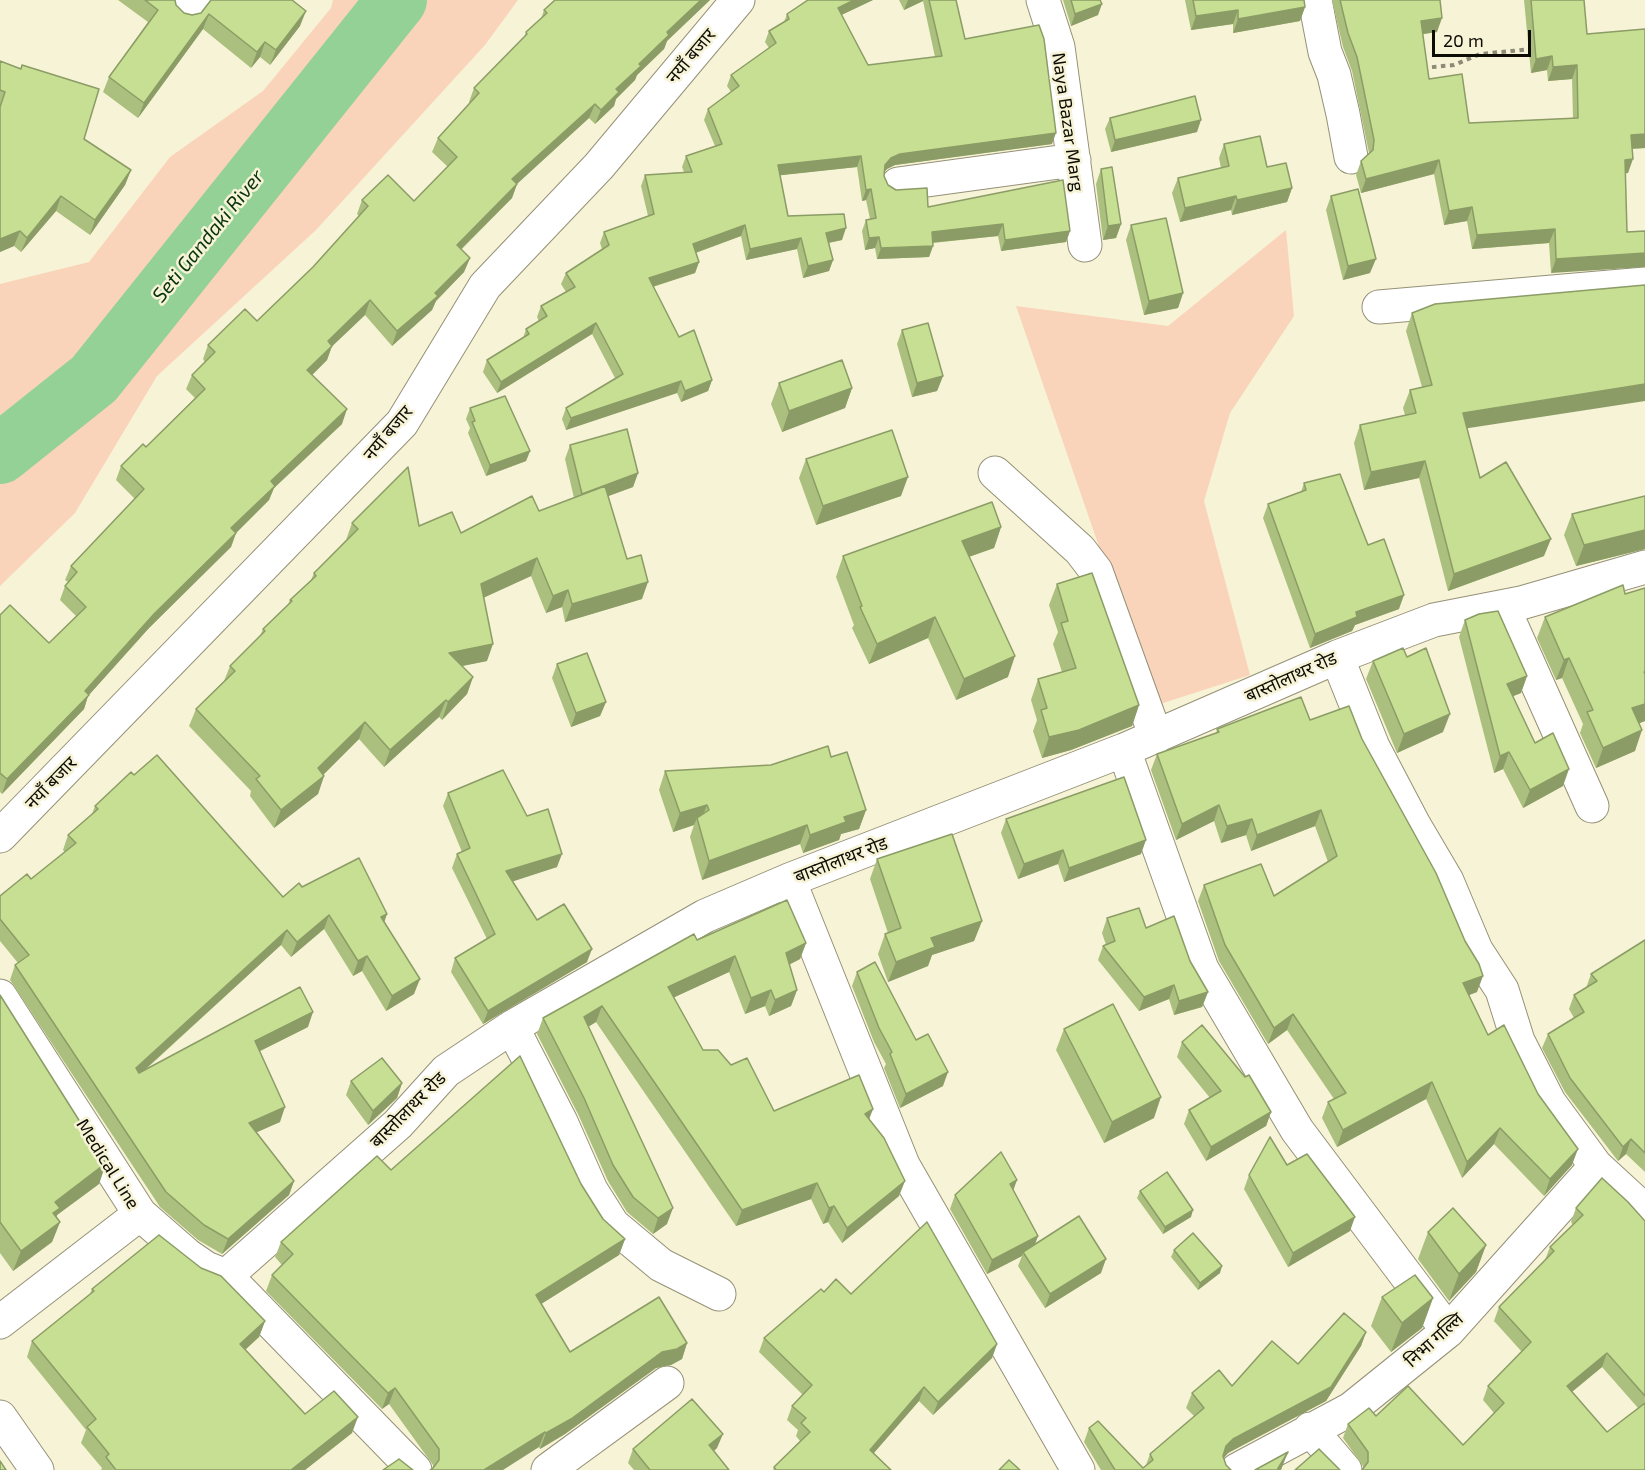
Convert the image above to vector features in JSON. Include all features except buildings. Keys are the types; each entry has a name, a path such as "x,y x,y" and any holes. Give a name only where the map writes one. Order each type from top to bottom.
{"street":[{"name":"नयाँ बजार","path":"0,836 402,423 485,286 599,166 738,0"},
{"name":"Naya Bazar Marg","path":"1043,0 1058,47 1085,245"},
{"path":"1315,0 1325,52 1334,75 1351,157"},
{"path":"898,184 1074,160"},
{"path":"1379,307 1645,284"},
{"path":"995,473 1080,550 1096,572 1156,737"},
{"name":"बास्तोलाथर रोड","path":"226,1276 398,1124 446,1071 512,1027 705,916 789,880 1124,750 1337,657 1434,620 1503,607 1645,567"},
{"path":"1503,607 1592,806"},
{"path":"1337,657 1373,747 1414,825 1447,881 1476,950 1502,990 1518,1041 1549,1102 1596,1166 1645,1211"},
{"path":"1124,750 1202,969 1296,1130 1448,1331"},
{"path":"789,880 903,1165 1078,1470"},
{"name":"Medical Line","path":"0,996 140,1214 0,1322"},
{"path":"512,1027 561,1122 591,1190 613,1225 661,1265 719,1294"},
{"name":"निभा गल्लि","path":"1237,1470 1351,1409 1448,1331 1596,1166"},
{"path":"140,1214 187,1255 206,1268 226,1276 415,1470"},
{"path":"548,1470 667,1383"},
{"path":"0,1417 37,1470"},
{"path":"1310,1429 1345,1470"}],"path":[{"path":"1415,66 1436,68 1454,65 1480,54 1535,49"}],"shaded area":[{"path":"333,0 518,0 485,45 316,230 157,376 75,513 0,586 0,284 89,262 170,157 263,91 331,8"},
{"path":"1286,230 1294,316 1230,413 1204,501 1250,675 1154,706 1016,306 1168,326"}],"waterway":[{"name":"Seti Gandaki River","path":"0,454 94,379 397,0"}]}
